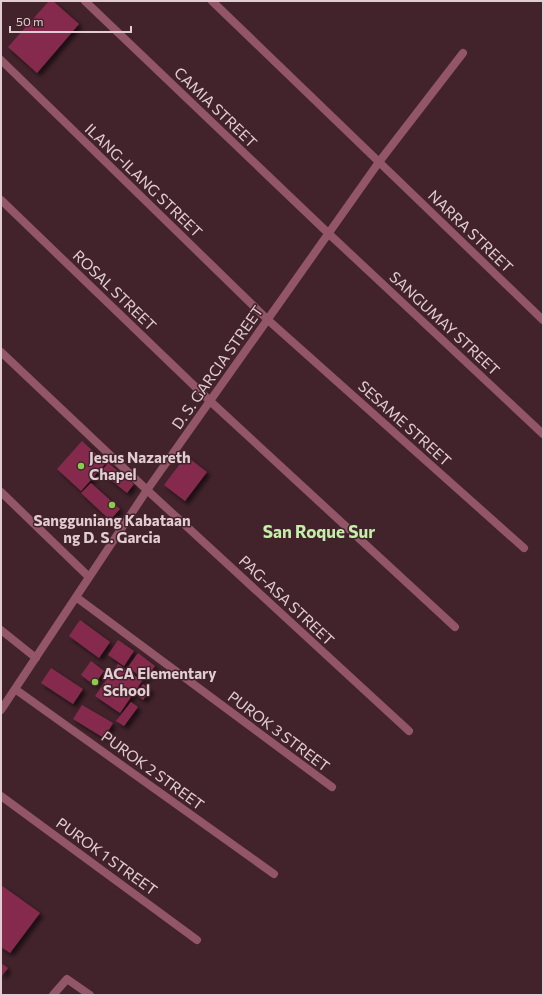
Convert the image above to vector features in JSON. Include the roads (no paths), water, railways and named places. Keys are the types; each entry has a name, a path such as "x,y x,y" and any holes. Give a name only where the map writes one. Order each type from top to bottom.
{"street":[{"name":"CAMIA STREET","path":"85,1 328,233"},
{"name":"NARRA STREET","path":"212,1 543,320"},
{"name":"D. S. GARCIA STREET","path":"1,710 147,490 379,162 463,53"},
{"name":"ILANG-ILANG STREET","path":"1,60 268,320"},
{"name":"ROSAL STREET","path":"1,200 210,401 455,627"},
{"name":"SANGUMAY STREET","path":"328,233 543,434"},
{"name":"SESAME STREET","path":"268,320 524,548"},
{"name":"PAG-ASA STREET","path":"1,352 147,490 409,731"},
{"path":"1,492 89,577"},
{"name":"PUROK 3 STREET","path":"76,597 332,787"},
{"path":"1,630 36,658"},
{"name":"PUROK 2 STREET","path":"15,689 274,874"},
{"name":"PUROK 1 STREET","path":"1,796 197,940"},
{"path":"53,995 67,978 90,995"}],"place":[{"name":"Jesus Nazareth Chapel","path":"81,466"},
{"name":"Sangguniang Kabataan ng D. S. Garcia","path":"112,505"},
{"name":"ACA Elementary School","path":"95,682"}],"district":[{"name":"San Roque Sur","path":"319,531"}]}
